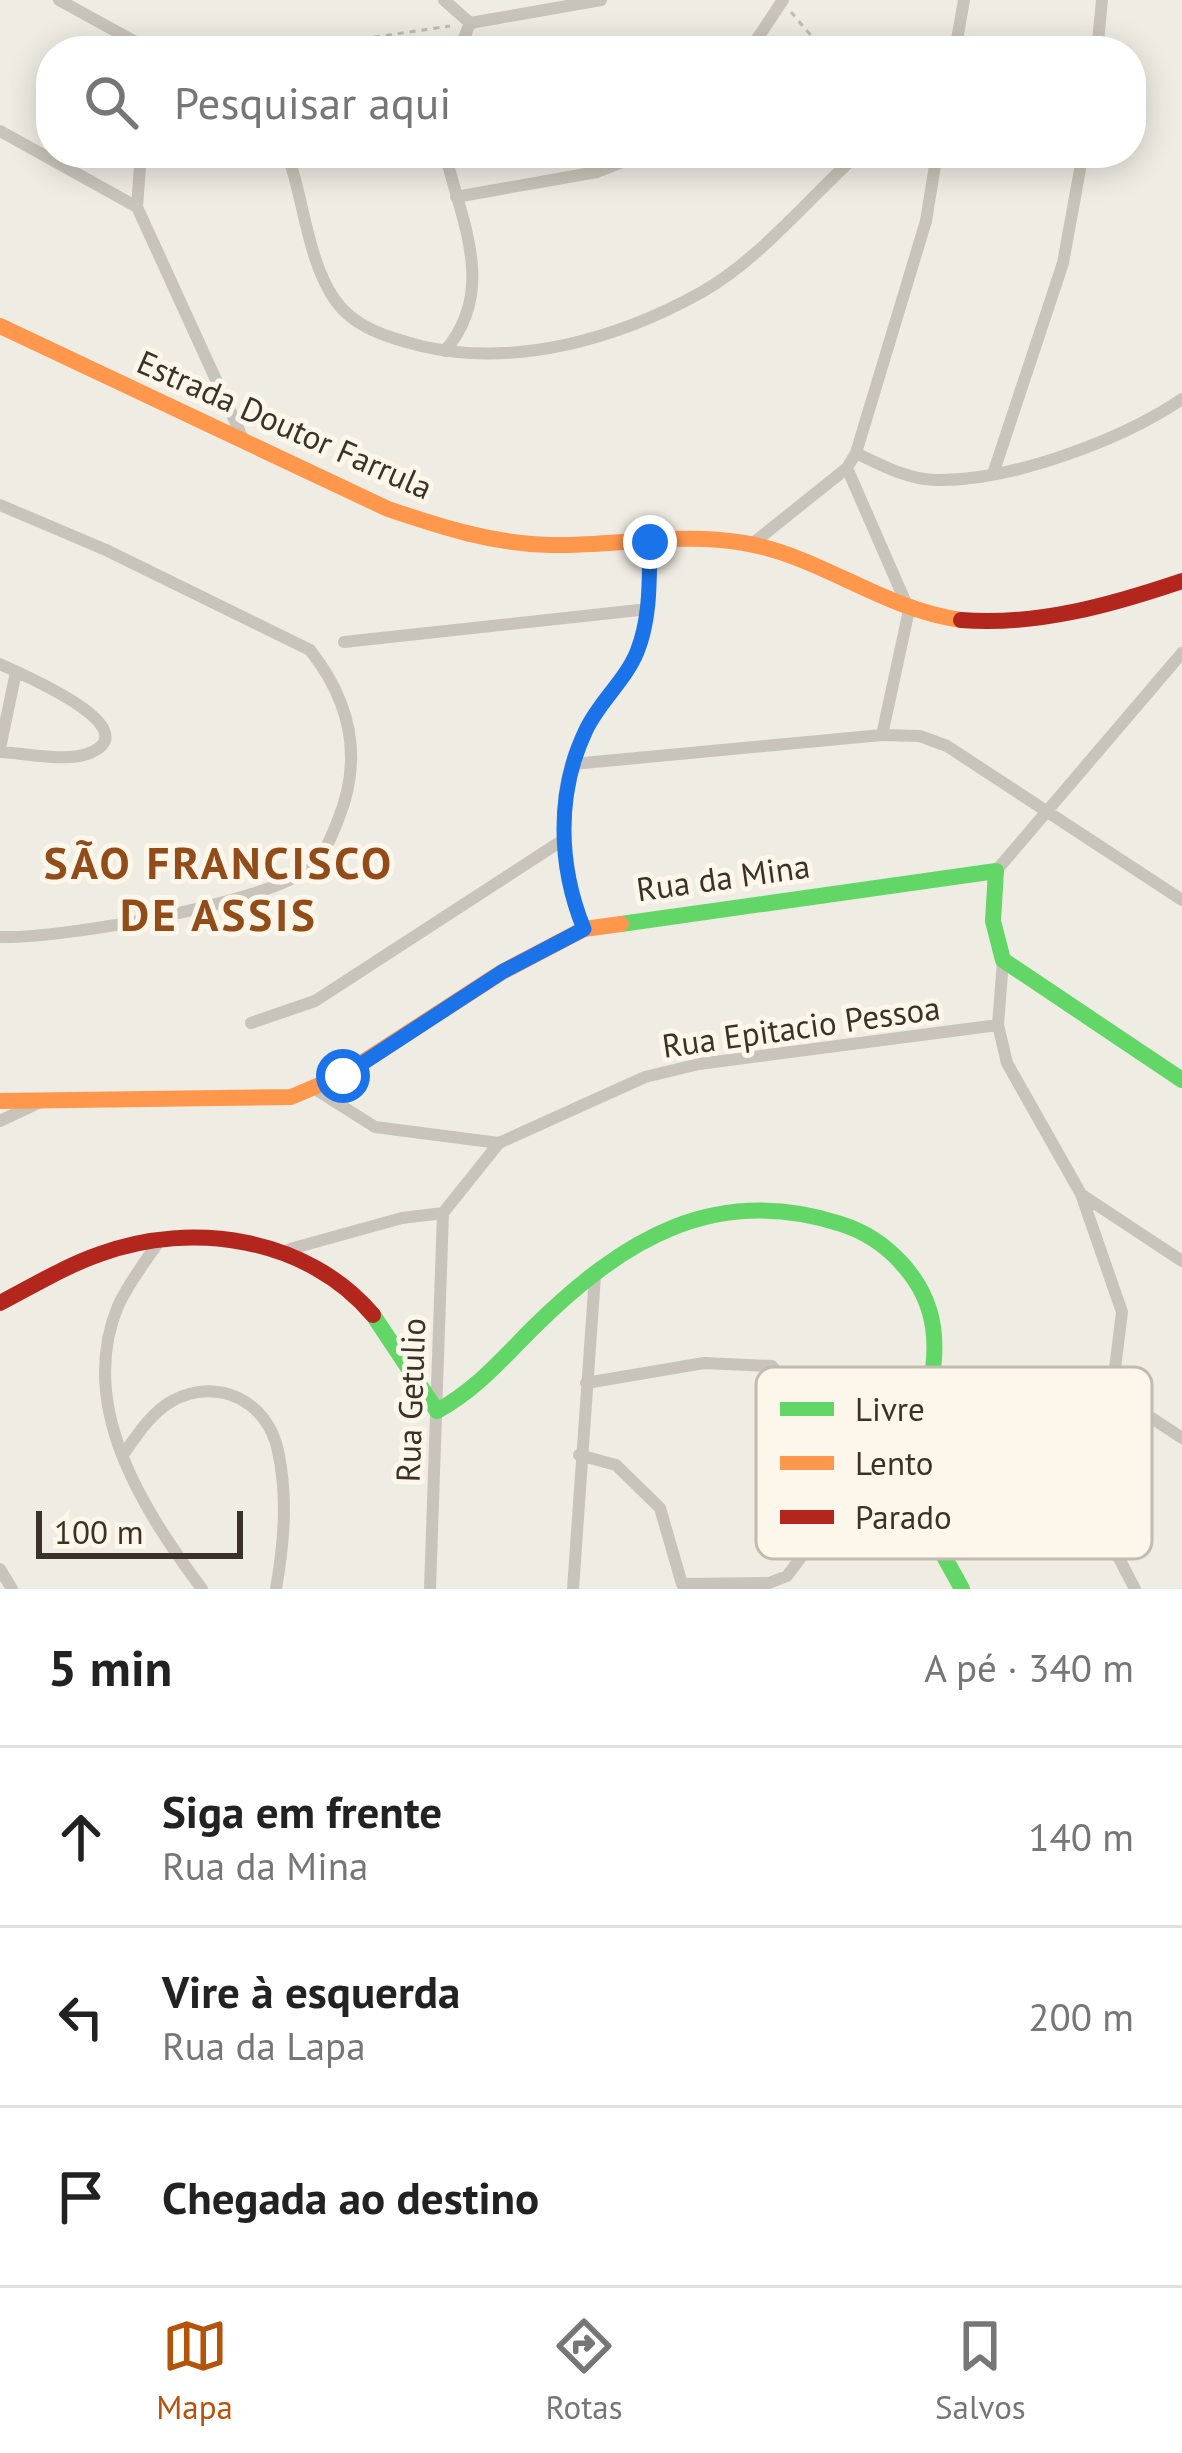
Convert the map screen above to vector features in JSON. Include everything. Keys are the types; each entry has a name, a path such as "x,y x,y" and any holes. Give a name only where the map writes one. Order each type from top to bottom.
{"street":[{"path":"58,0 124,36"},
{"path":"444,0 470,23"},
{"path":"470,23 601,0"},
{"path":"759,36 784,0"},
{"path":"958,36 964,0"},
{"path":"1098,36 1102,0"},
{"path":"465,36 470,23"},
{"path":"0,131 36,151"},
{"path":"68,168 137,206"},
{"path":"140,168 137,206 245,442"},
{"path":"291,168 323,280 337,304 357,322 391,339 445,352 513,356 630,325 704,291 842,168"},
{"path":"445,352 469,319 475,286 449,168"},
{"path":"456,197 607,168"},
{"path":"752,544 847,468 856,453 926,221 935,168"},
{"path":"994,471 1063,263 1080,168"},
{"name":"Estrada Doutor Farrula","path":"0,326 388,508 448,529 548,545 752,544 909,610 969,623 1099,605 1182,581"},
{"path":"856,453 919,478 994,471 1123,433 1182,399"},
{"path":"847,468 909,610 882,735"},
{"path":"0,505 106,550 310,650 331,677 354,751 351,790 332,836 313,866 284,883 136,921 0,937"},
{"path":"584,929 571,898 563,840 573,764 587,727 637,652 648,609 650,542"},
{"path":"344,642 648,609"},
{"path":"1117,1367 1122,1312 1081,1194 1020,1091 998,1025 1003,960 993,921 996,871 1044,808 1182,653"},
{"path":"0,664 16,672 92,713 99,721 101,740 93,751 80,755 0,750 16,672"},
{"path":"573,764 882,735 920,736 947,746 1176,897 1182,881"},
{"path":"251,1023 315,1001 563,840"},
{"name":"Rua da Mina","path":"0,1101 265,1100 314,1089 502,972 584,929 996,871"},
{"path":"1003,960 1182,1080"},
{"name":"Rua Epitacio Pessoa","path":"443,1213 499,1143 645,1077 699,1064 998,1025"},
{"path":"314,1089 375,1127 499,1143"},
{"path":"0,1120 46,1099"},
{"path":"1081,1194 1182,1261"},
{"path":"0,1303 103,1252 158,1243 239,1239 290,1249 343,1283 380,1319 437,1411 464,1398 595,1276 676,1223 709,1210 794,1207 826,1217 894,1252 920,1287 932,1325 934,1367"},
{"path":"290,1249 402,1218 443,1213"},
{"name":"Rua Getulio","path":"430,1589 443,1213"},
{"path":"158,1243 118,1306 107,1351 108,1402 140,1499 202,1589"},
{"path":"573,1589 595,1276"},
{"path":"586,1383 704,1363 773,1367"},
{"path":"122,1455 169,1402 189,1394 230,1393 250,1403 278,1447 284,1544 276,1589"},
{"path":"1152,1418 1182,1438"},
{"path":"579,1455 616,1465 640,1484 660,1508 676,1575 691,1588 789,1583"},
{"path":"948,1559 962,1589"},
{"path":"1119,1559 1135,1589"},
{"path":"0,1569 12,1589"}],"path":[{"path":"784,0 812,36"},
{"path":"381,36 470,23"}],"traffic: fast":[{"path":"621,924 996,871 993,921 1003,960 1182,1080"},
{"path":"373,1315 437,1411 476,1384 567,1297 636,1246 711,1216 795,1213 858,1230 901,1263 929,1309 933,1367"},
{"path":"946,1559 962,1589"}],"traffic: slow":[{"path":"0,326 388,509 428,522 529,544 671,539 744,543 799,559 905,605 961,620"},
{"path":"0,1101 291,1097 343,1075 502,972 584,929 621,924"}],"traffic: jam":[{"path":"961,620 1018,620 1073,612 1182,581"},
{"path":"0,1303 100,1254 173,1238 210,1238 283,1253 316,1268 373,1315"}],"district":[{"name":"SÃO FRANCISCO DE ASSIS","path":"219,888"}],"route":[{"path":"343,1076 502,972 584,929 571,898 563,840 566,792 587,727 637,652 648,609 650,542"}]}
